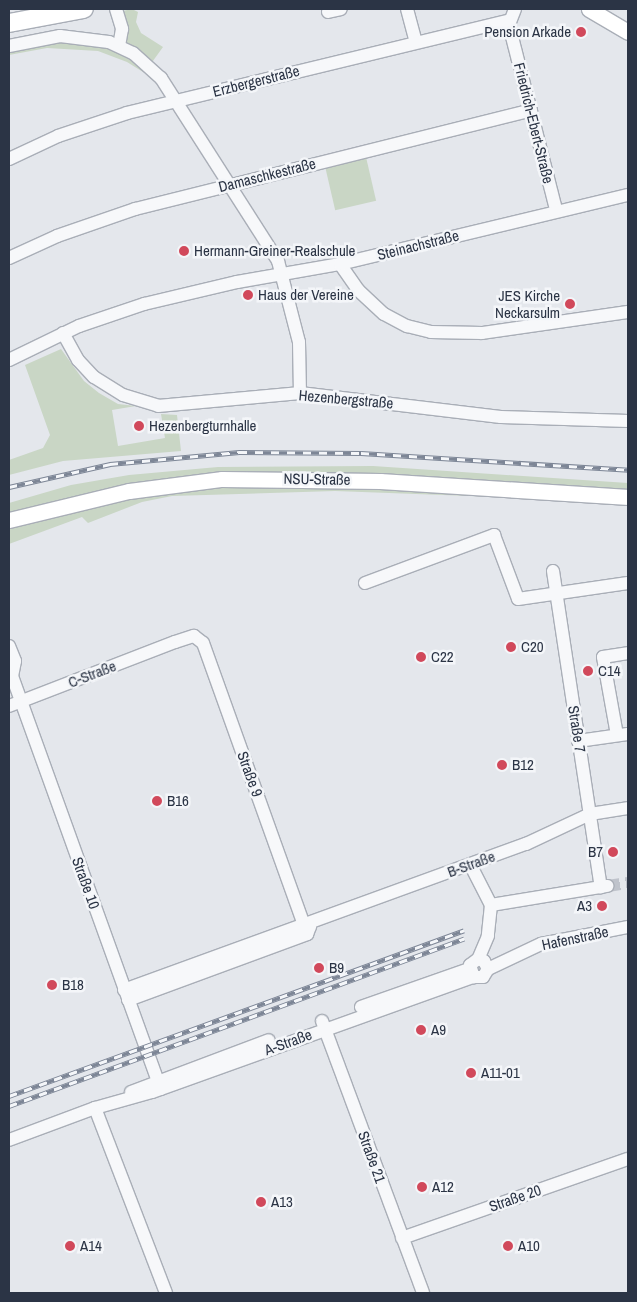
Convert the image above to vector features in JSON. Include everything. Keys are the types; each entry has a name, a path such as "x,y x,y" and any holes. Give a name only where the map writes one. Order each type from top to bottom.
{"highway":[{"path":"9,11 22,9"},
{"path":"9,23 84,9"}],"main road":[{"path":"589,9 628,32"},
{"name":"NSU-Straße","path":"9,520 129,492 222,479 265,478 380,481 628,498"}],"street":[{"path":"116,9 122,29 119,46"},
{"path":"328,12 341,9"},
{"path":"407,9 416,42"},
{"path":"508,21 515,9"},
{"name":"Erzbergerstraße","path":"9,159 88,125 176,100 508,21"},
{"name":"Friedrich-Ebert-Straße","path":"508,21 556,210"},
{"path":"9,46 60,36 86,38 119,46 150,65 176,100 283,273 299,342 300,393"},
{"name":"Damaschkestraße","path":"9,258 97,221 228,184 531,110"},
{"name":"Steinachstraße","path":"9,360 62,333 144,304 283,273 340,264 628,194"},
{"path":"340,264 358,290 384,314 407,326 431,332 482,333 628,312"},
{"name":"Hezenbergstraße","path":"62,333 78,360 94,377 123,396 145,403 174,406 300,393 501,417 628,421"},
{"path":"365,583 494,535 518,599 628,583"},
{"name":"Straße 7","path":"491,905 604,887 578,741 553,571"},
{"name":"Straße 9","path":"175,642 194,636 203,643 308,926"},
{"name":"C-Straße","path":"15,704 175,642"},
{"path":"9,646 14,661 10,675"},
{"path":"578,741 622,735 603,657 628,653"},
{"name":"Straße 10","path":"10,675 15,704 159,1084"},
{"name":"B-Straße","path":"126,995 526,844 590,814 628,808"},
{"path":"470,864 491,905 488,936 478,967"},
{"name":"Hafenstraße","path":"518,954 541,944 628,927"},
{"name":"A-Straße","path":"9,1140 324,1025 478,967 511,952 518,954"},
{"name":"Straße 21","path":"324,1025 423,1293"},
{"path":"98,1107 166,1293"},
{"name":"Straße 20","path":"402,1238 628,1159"}],"green space":[{"path":"132,9 138,12 136,22 141,33 163,47 150,65 167,87 127,62 98,51 47,48 9,55 9,46 43,38 119,45 118,12"},
{"path":"366,157 376,201 335,210 325,166"},
{"path":"61,349 84,381 99,393 118,404 136,406 112,410 118,446 165,438 161,414 177,415 181,451 63,461 9,475 9,460 43,448 50,435 25,365"},
{"path":"373,466 628,483 628,502 335,491 172,496 142,502 88,523 82,517 9,544 9,503 71,485 129,475 218,467"}],"tunnel":[{"path":"608,886 628,883"}],"railway":[{"path":"9,487 110,464 239,452 361,453 628,470"},
{"path":"9,1096 464,930"},
{"path":"9,1106 464,939"}],"place":[{"name":"Pension Arkade","path":"581,32"},
{"name":"Hermann-Greiner-Realschule","path":"184,251"},
{"name":"Haus der Vereine","path":"248,295"},
{"name":"JES Kirche Neckarsulm","path":"570,304"},
{"name":"Hezenbergturnhalle","path":"139,426"},
{"name":"C20","path":"511,647"},
{"name":"C22","path":"421,657"},
{"name":"C14","path":"588,671"},
{"name":"B12","path":"502,765"},
{"name":"B16","path":"157,801"},
{"name":"B7","path":"613,852"},
{"name":"A3","path":"602,906"},
{"name":"B9","path":"319,968"},
{"name":"B18","path":"52,985"},
{"name":"A9","path":"421,1030"},
{"name":"A11-01","path":"471,1073"},
{"name":"A12","path":"422,1187"},
{"name":"A13","path":"261,1202"},
{"name":"A14","path":"70,1246"},
{"name":"A10","path":"508,1246"}]}
